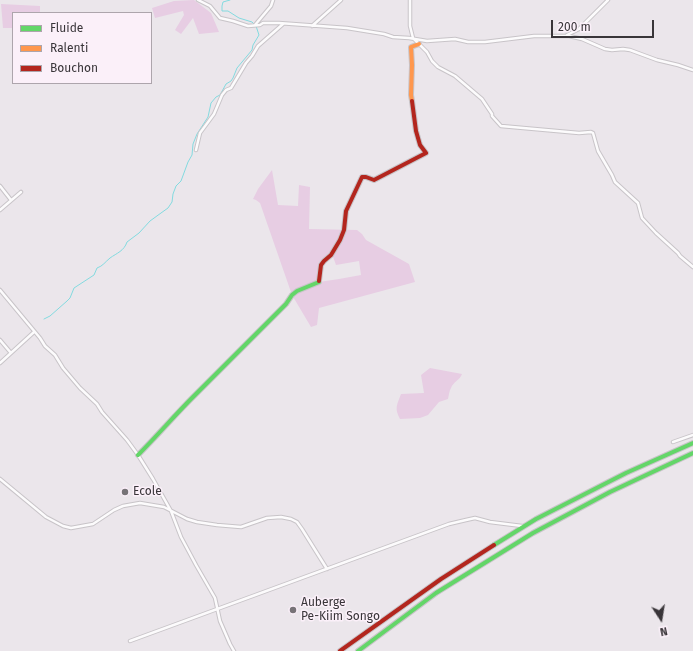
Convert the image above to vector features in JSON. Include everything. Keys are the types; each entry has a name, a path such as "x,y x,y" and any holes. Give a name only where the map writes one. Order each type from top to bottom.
{"main road":[{"path":"138,455 192,398 286,304 292,295 297,291 319,282 321,279 320,266 332,253 340,239 344,230 346,211 362,177 374,180 426,153 420,145 416,131 411,94 411,47 419,44"},
{"path":"340,651 441,579 525,526 626,473 693,443"},
{"path":"358,651 364,649 436,593 534,533 610,492 693,453"}],"street":[{"path":"198,0 210,6 220,18 248,26 283,24 347,28 384,34 393,37 413,38 427,41 455,39 468,42 486,42 534,36 564,36 582,39 605,49 630,50 657,60 693,70"},
{"path":"255,25 271,6 273,0"},
{"path":"312,26 341,0"},
{"path":"410,0 410,26 413,38 427,52 432,61 438,67 455,76 482,99 492,116 501,126 593,133 598,151 612,174 615,182 638,203 642,218 693,267"},
{"path":"564,36 579,29 608,0"},
{"path":"196,150 200,133 214,114 222,95 226,90 231,88 258,46 283,24"},
{"path":"0,186 11,200"},
{"path":"0,210 21,192"},
{"path":"0,290 45,346 55,355 63,368 80,388 97,404 138,455 171,511 181,537 215,598 220,621 234,651"},
{"path":"0,363 34,332"},
{"path":"0,340 11,353"},
{"path":"673,442 693,436"},
{"path":"0,479 46,517 63,526 71,528 93,524 114,510 123,506 140,503 164,507 187,519 197,522 235,527 241,527 267,518 281,517 291,519 297,522 327,569"},
{"path":"130,641 426,532 466,520 475,518 490,522 525,526"}],"shaded area":[{"path":"194,0 211,13 219,32 199,34 193,18 181,34 175,30 184,15 183,11 155,18 152,8 174,1"},
{"path":"1,4 40,6 40,12 12,12 12,28 3,28"},
{"path":"272,170 278,205 298,206 299,185 310,187 309,229 357,230 366,240 409,264 415,282 319,308 317,325 311,327 292,295 260,203 253,199 258,189","holes":["332,254 336,265 359,261 361,275 319,282 322,263"]},
{"path":"430,368 462,374 452,386 448,399 439,402 428,415 420,418 400,419 397,404 401,394 424,393 421,375"}],"waterway":[{"path":"230,0 223,2 222,11 228,11 239,18 254,24"},
{"path":"44,319 50,316 70,298 74,288 94,275 97,268 122,250 127,242 139,233 150,221 168,208 172,202 176,186 181,181 192,155 193,144 197,134 208,117 211,103 220,95 226,84 231,81 237,68 252,50 253,45 259,35 256,26"}],"traffic: fast":[{"path":"138,455 186,404 286,304 292,295 297,291 319,281"},
{"path":"494,545 536,519 626,473 693,443"},
{"path":"358,651 436,593 533,533 610,492 693,453"}],"traffic: slow":[{"path":"412,101 411,47 419,44"}],"traffic: jam":[{"path":"319,281 321,265 331,255 340,240 344,230 346,211 362,177 374,180 426,153 420,145 416,131 412,101"},
{"path":"340,651 441,579 494,545"}],"place":[{"name":"Ecole","path":"125,492"},
{"name":"Auberge Pe-Kiim Songo","path":"293,610"}]}
